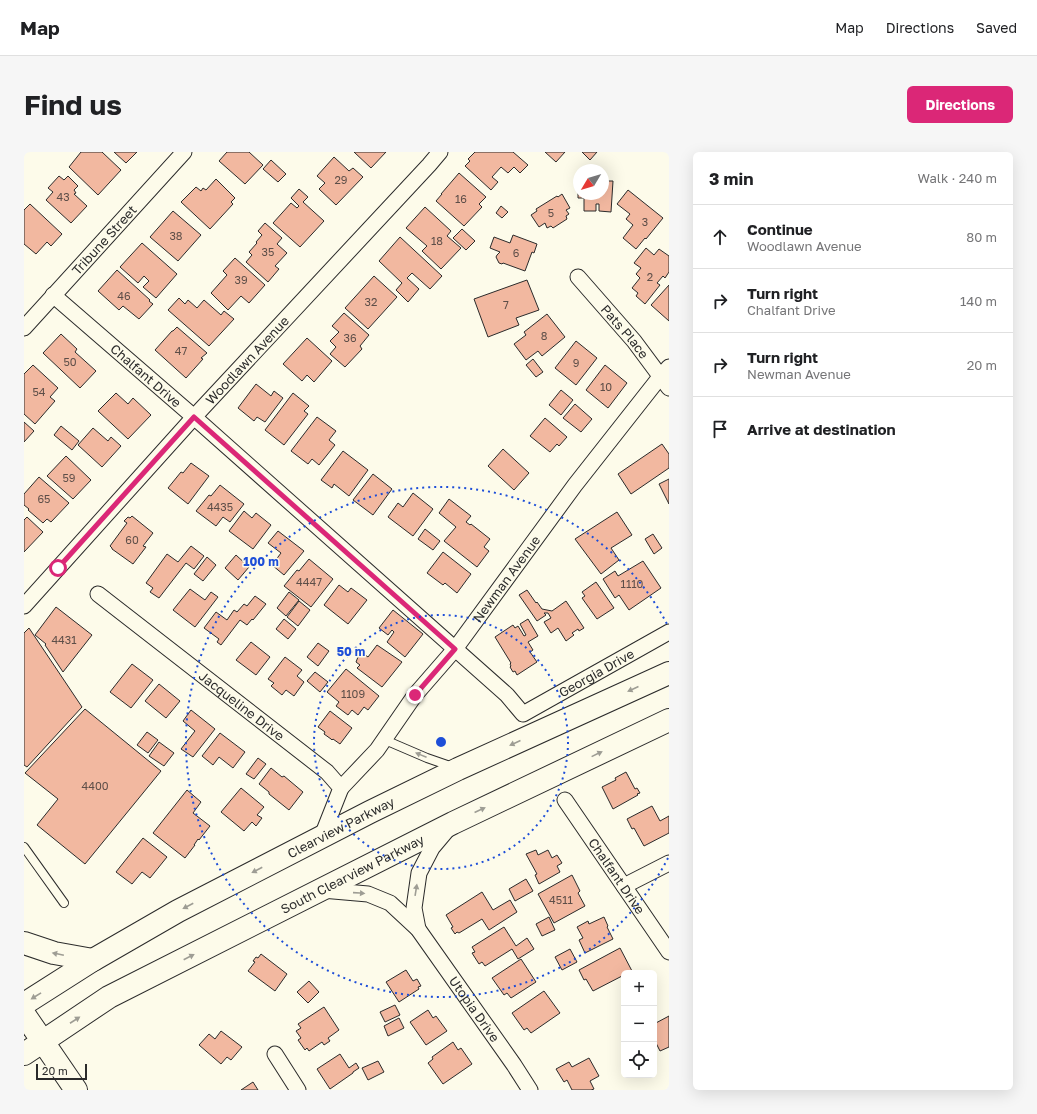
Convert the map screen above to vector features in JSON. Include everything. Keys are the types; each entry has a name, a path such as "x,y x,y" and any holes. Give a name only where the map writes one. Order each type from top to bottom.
{"highway":[{"name":"Clearview Parkway","path":"24,1004 93,960 178,911 322,836 458,769 669,673"},
{"name":"South Clearview Parkway","path":"42,1041 109,997 453,823 669,720"},
{"path":"24,943 54,953 93,960"},
{"path":"24,1014 76,1090"},
{"path":"24,1054 42,1041"}],"street":[{"name":"Tribune Street","path":"24,328 184,152"},
{"name":"Woodlawn Avenue","path":"24,606 194,417 440,152"},
{"name":"Pats Place","path":"578,277 666,377"},
{"name":"Chalfant Drive","path":"53,295 194,417 507,695 523,714"},
{"name":"Newman Avenue","path":"341,788 378,750 415,695 455,649 575,485 666,377"},
{"name":"Jacqueline Drive","path":"98,594 327,772 341,788"},
{"name":"Georgia Drive","path":"523,714 669,632"},
{"path":"322,836 341,788"},
{"name":"Chalfant Drive","path":"565,800 669,952"},
{"name":"Utopia Drive","path":"418,929 414,908 419,873 432,848 453,823"},
{"path":"624,886 669,862"},
{"name":"Utopia Drive","path":"320,890 368,894 390,902 418,929 530,1090"},
{"path":"275,1054 298,1090"}],"lane":[{"path":"384,740 426,758 458,769"},
{"path":"24,847 64,903"}],"building":[{"path":"81,152 102,152 121,170 98,195 69,167"},
{"path":"114,152 137,152 126,163"},
{"path":"227,152 249,152 263,165 245,184 219,161"},
{"path":"354,152 386,152 371,168"},
{"path":"475,152 513,152 528,165 520,173 514,167 508,173 501,167 492,177 498,182 491,190 465,166 470,161 468,159"},
{"path":"545,152 565,152 556,162"},
{"path":"582,152 597,152 590,160"},
{"path":"334,157 349,171 353,168 363,177 336,205 319,189 325,183 317,176"},
{"path":"271,160 286,174 278,182 263,169"},
{"path":"459,173 486,197 479,204 482,207 464,226 436,201"},
{"path":"59,176 64,180 68,176 78,186 74,190 76,193 74,194 87,206 71,223 46,200 53,192 48,188"},
{"path":"216,179 235,198 231,202 233,204 210,229 181,202 196,187 201,191 203,188 206,190"},
{"path":"609,181 613,181 611,212 599,211 599,204 596,204 596,211 584,211 584,200 609,200"},
{"path":"299,189 308,197 303,202 324,221 300,247 273,223 291,203 297,208 299,206 291,198"},
{"path":"628,190 663,218 636,249 623,238 633,225 626,219 630,214 617,204"},
{"path":"562,194 570,208 566,210 569,214 566,216 567,219 553,228 551,226 547,228 545,223 539,227 531,215 537,211 536,209"},
{"path":"30,204 62,234 51,246 47,242 36,254 24,244 24,210"},
{"path":"501,206 508,212 502,218 496,213"},
{"path":"425,207 451,231 447,236 461,248 441,269 422,251 427,246 406,228"},
{"path":"173,211 201,235 178,261 150,237"},
{"path":"265,223 282,238 277,244 287,253 275,266 279,269 268,282 246,262 252,255 249,252 262,235 258,231"},
{"path":"462,229 475,241 466,250 453,238"},
{"path":"513,235 537,244 534,253 532,252 525,271 499,263 496,257 500,252 490,248 494,237 510,243"},
{"path":"400,237 442,276 430,289 412,273 407,278 419,289 408,302 396,290 402,283 379,261"},
{"path":"142,243 177,274 156,298 143,287 149,281 144,276 138,283 120,267"},
{"path":"646,248 654,255 659,249 669,256 669,272 665,278 663,276 657,283 660,285 645,304 636,296 638,293 632,288 640,278 636,274 641,268 634,263"},
{"path":"235,258 265,285 249,303 241,296 228,310 211,293 227,275 223,271"},
{"path":"117,270 153,304 139,319 123,306 119,310 98,291"},
{"path":"374,276 397,297 368,329 345,308"},
{"path":"527,280 539,310 516,318 519,325 488,337 474,299"},
{"path":"669,285 669,321 651,305"},
{"path":"179,298 185,304 188,300 197,308 204,300 221,315 224,311 234,319 209,346 168,310"},
{"path":"344,313 369,335 360,346 362,349 345,367 330,354 336,347 330,341 339,332 332,326"},
{"path":"547,314 565,337 542,356 538,351 526,360 514,344 526,335 524,332"},
{"path":"177,327 207,353 201,358 203,359 186,378 155,350"},
{"path":"61,334 77,349 75,352 96,371 80,388 43,353"},
{"path":"307,338 332,361 314,382 307,375 302,381 283,364"},
{"path":"576,341 597,358 576,385 555,368"},
{"path":"533,359 543,372 536,377 526,365"},
{"path":"33,365 58,388 50,397 55,401 35,424 24,414 24,374"},
{"path":"605,365 627,383 608,408 586,390"},
{"path":"256,384 271,396 274,391 283,398 265,422 257,417 254,421 238,408"},
{"path":"561,390 573,400 561,415 549,405"},
{"path":"116,393 128,404 133,398 151,415 128,439 98,411"},
{"path":"293,393 309,406 304,411 308,414 284,445 265,430"},
{"path":"575,404 592,419 581,432 563,418"},
{"path":"317,417 336,431 329,440 335,445 319,465 312,459 308,464 291,451"},
{"path":"545,418 567,437 559,446 557,444 550,452 530,436"},
{"path":"24,422 34,431 24,442"},
{"path":"61,426 79,441 72,450 54,435"},
{"path":"93,428 108,441 111,437 121,446 102,467 78,445"},
{"path":"662,444 669,454 669,468 631,494 618,474"},
{"path":"503,449 529,473 514,490 488,466"},
{"path":"343,451 368,470 349,496 334,484 332,488 321,480"},
{"path":"66,456 91,480 73,499 47,476"},
{"path":"191,463 209,476 188,504 168,488 181,472 183,473"},
{"path":"373,474 392,489 373,515 353,500"},
{"path":"39,477 69,503 51,522 47,519 43,523 24,505 24,494"},
{"path":"669,479 669,504 659,484"},
{"path":"220,485 244,504 230,522 223,517 216,526 196,511 209,495 211,496"},
{"path":"413,493 433,509 413,536 388,517 398,503 403,507"},
{"path":"449,499 471,516 466,522 470,525 471,524 490,539 484,547 489,551 477,567 444,541 456,527 439,513"},
{"path":"244,511 252,518 256,513 271,525 253,549 229,531"},
{"path":"617,512 632,535 611,548 619,560 601,574 575,539"},
{"path":"132,516 153,533 143,546 146,547 133,564 110,546 127,523 124,521 128,517 130,518"},
{"path":"27,517 43,532 24,552 24,520"},
{"path":"425,529 440,541 433,550 418,539"},
{"path":"278,531 304,551 284,575 272,565 281,553 268,543"},
{"path":"653,534 662,548 654,554 645,539"},
{"path":"191,546 204,556 194,569 186,563 159,598 150,592 153,588 146,583 167,554 178,562"},
{"path":"443,552 471,574 457,593 445,583 443,585 427,573"},
{"path":"236,555 249,567 238,580 225,568"},
{"path":"207,557 216,565 203,581 194,574"},
{"path":"309,559 333,579 311,607 284,586 297,570 299,571"},
{"path":"643,561 661,588 629,610 619,595 615,598 603,579 615,571 618,576"},
{"path":"596,582 614,608 597,619 582,598 585,596 582,592"},
{"path":"339,585 348,592 351,588 367,600 348,624 324,605"},
{"path":"190,589 205,600 211,592 218,597 195,627 173,610"},
{"path":"527,590 542,609 552,611 566,601 584,628 579,631 578,629 572,633 574,635 566,641 558,628 551,633 544,622 551,618 548,613 544,613 546,615 537,621 519,595"},
{"path":"289,592 299,600 286,616 277,608"},
{"path":"255,596 266,604 247,625 240,620 221,645 217,642 219,639 204,628 216,612 227,620 234,610 237,612 244,604 247,606"},
{"path":"299,601 310,610 298,626 287,617"},
{"path":"56,607 92,635 63,672 45,645 46,644 35,635"},
{"path":"393,610 423,634 405,657 387,642 394,632 392,630 388,635 379,628"},
{"path":"284,619 296,629 288,639 276,629"},
{"path":"528,619 538,636 528,642 533,650 530,652 537,662 517,675 510,667 511,663 495,637 513,625 515,628 518,626 524,636 526,635 520,624"},
{"path":"29,628 82,707 27,767 24,765 24,633"},
{"path":"251,642 270,657 256,675 236,660"},
{"path":"318,643 329,651 318,666 307,657"},
{"path":"377,645 402,662 382,687 357,668 360,665 356,662 358,657 364,654 368,657"},
{"path":"285,657 302,670 297,676 304,682 294,696 286,690 282,695 271,686 274,683 268,679"},
{"path":"132,664 153,680 131,708 110,692"},
{"path":"346,669 379,696 368,710 364,707 358,715 352,710 348,715 336,706 339,702 327,692"},
{"path":"315,672 328,682 320,692 307,681"},
{"path":"159,684 180,701 166,718 145,701"},
{"path":"85,709 161,771 85,864 37,825 58,799 25,773"},
{"path":"191,710 215,729 193,757 181,749 195,731 183,721"},
{"path":"330,711 352,728 340,744 324,734 325,732 318,727"},
{"path":"147,732 158,740 148,753 137,745"},
{"path":"220,733 245,752 233,768 219,757 213,765 202,756"},
{"path":"159,742 174,753 164,766 149,756"},
{"path":"258,758 266,764 254,779 246,774"},
{"path":"271,768 282,777 284,776 303,792 289,810 259,784"},
{"path":"626,772 635,789 637,788 640,793 613,809 602,787 616,780 615,778"},
{"path":"241,788 264,807 257,815 262,818 256,826 252,822 244,831 221,812"},
{"path":"187,790 201,802 193,813 210,826 199,840 198,839 185,858 153,833"},
{"path":"652,806 660,821 669,816 669,833 644,846 627,819"},
{"path":"143,838 167,857 150,878 142,872 132,884 116,872"},
{"path":"536,850 538,855 548,850 552,858 557,855 562,863 557,866 560,872 539,884 535,875 537,874 526,854"},
{"path":"572,875 580,891 578,893 585,906 554,923 538,894"},
{"path":"526,879 533,891 515,901 509,889"},
{"path":"482,892 493,910 510,900 517,912 489,930 482,919 455,934 446,915"},
{"path":"549,917 555,930 542,936 536,924"},
{"path":"604,917 613,939 585,953 579,940 583,938 577,927 588,921 589,924"},
{"path":"504,927 516,946 527,938 534,949 518,959 512,949 485,966 482,962 479,964 472,953 475,952 472,947"},
{"path":"620,948 631,970 621,970 621,977 593,991 586,979 584,980 579,970"},
{"path":"570,949 577,962 562,970 555,957"},
{"path":"261,954 287,974 275,991 248,971 255,962 253,961 256,957 258,958"},
{"path":"521,959 536,982 511,998 507,993 504,995 492,978"},
{"path":"406,970 413,981 417,979 421,986 418,987 419,989 399,1002 386,982"},
{"path":"309,981 319,992 308,1003 297,992"},
{"path":"544,991 560,1013 531,1033 527,1028 524,1030 512,1013"},
{"path":"395,1005 400,1015 385,1022 380,1012"},
{"path":"324,1007 339,1030 328,1038 330,1041 324,1045 322,1042 309,1051 307,1048 305,1050 298,1040 301,1038 296,1031 301,1028 298,1024"},
{"path":"428,1010 433,1018 436,1016 447,1031 426,1045 410,1022"},
{"path":"669,1016 669,1047 660,1051 657,1045 657,1022"},
{"path":"399,1018 404,1028 388,1036 384,1026"},
{"path":"221,1031 242,1047 231,1060 227,1057 221,1064 199,1045 209,1034 215,1039"},
{"path":"453,1042 458,1050 461,1048 472,1064 443,1084 428,1063 433,1059 432,1057"},
{"path":"340,1054 349,1068 356,1063 359,1068 330,1089 317,1069"},
{"path":"589,1058 599,1076 590,1081 594,1089 572,1090 567,1080 564,1082 556,1069 569,1062 572,1067"},
{"path":"378,1061 384,1072 368,1080 362,1068"},
{"path":"253,1082 258,1090 241,1090"}],"route":[{"path":"58,568 194,417 455,649 415,695"}]}
